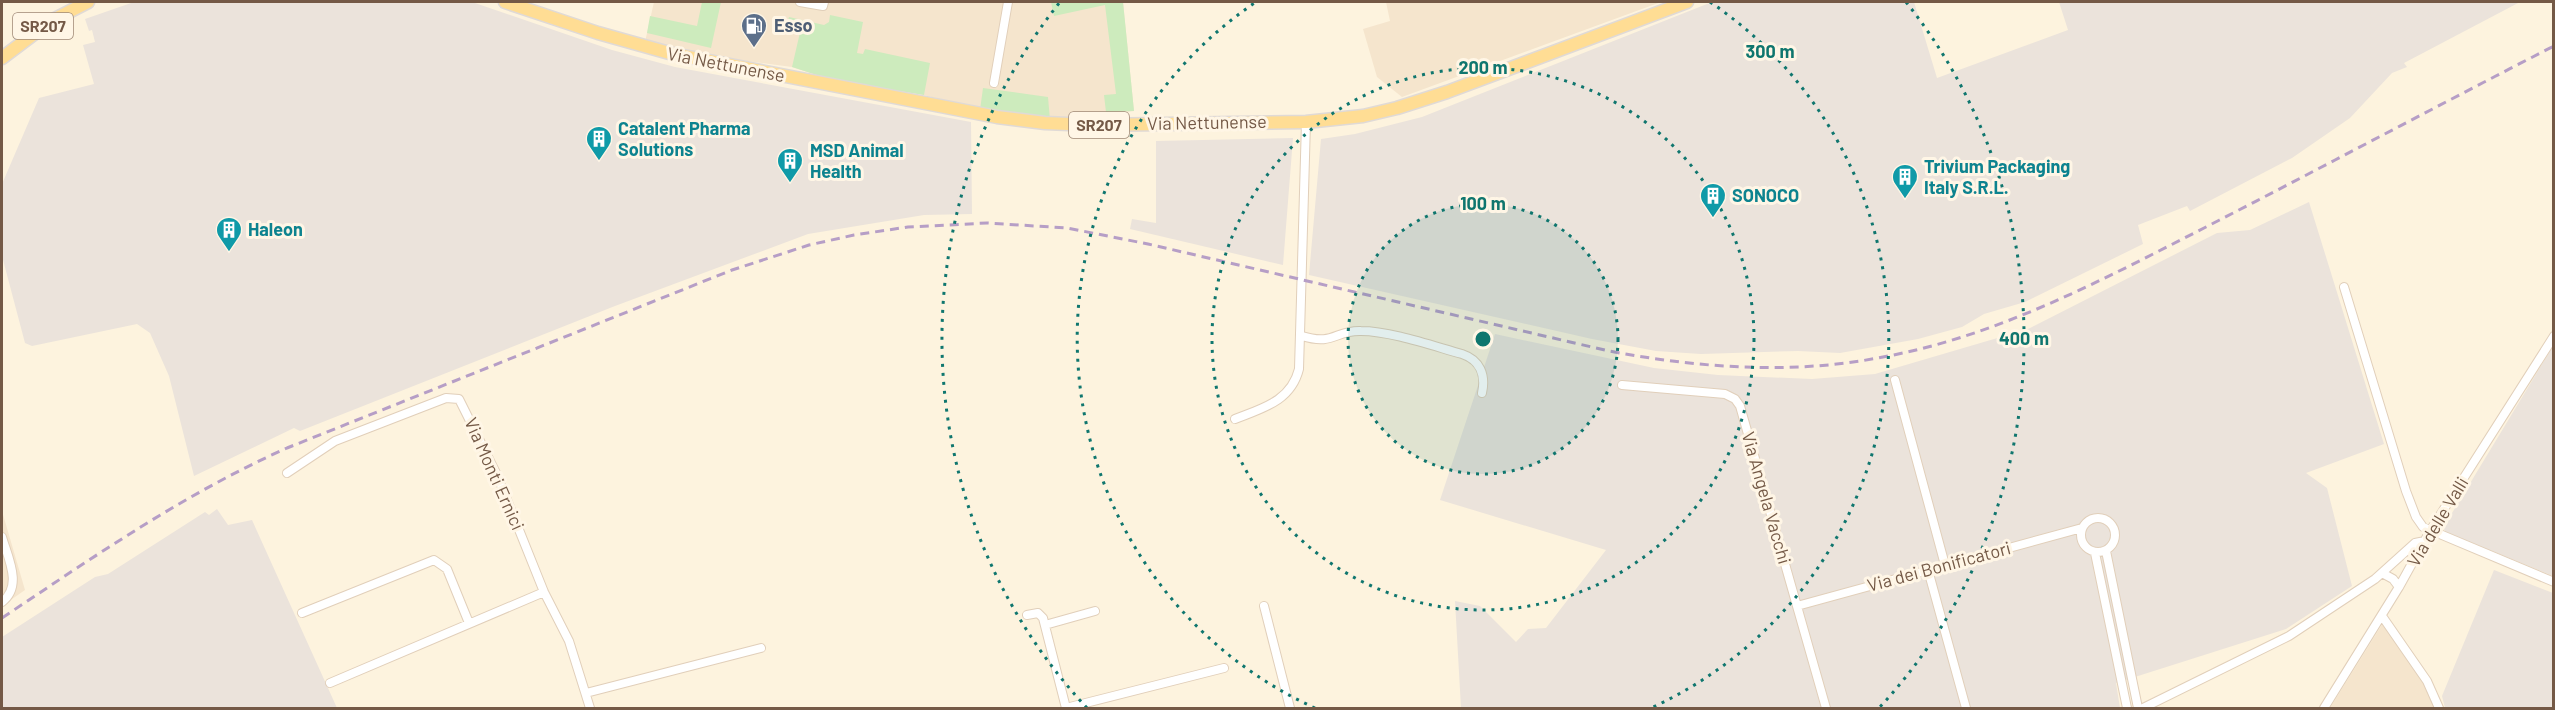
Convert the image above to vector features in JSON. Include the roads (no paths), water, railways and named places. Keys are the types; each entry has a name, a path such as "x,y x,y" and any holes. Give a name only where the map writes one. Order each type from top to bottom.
{"main road":[{"name":"SR207","path":"2,58 51,21 88,2"},
{"name":"Via Nettunense","path":"505,2 609,37 673,54 998,117 1084,125 1306,122 1367,115 1415,103 1687,2"}],"street":[{"path":"800,2 823,6 824,2"},
{"path":"994,83 1008,2"},
{"path":"1235,419 1271,405 1288,392 1299,369 1302,336 1306,122"},
{"path":"2344,287 2412,509 2422,527 2553,582"},
{"path":"1302,336 1326,340 1351,331 1371,331 1462,354 1473,359 1480,368 1484,377 1482,393"},
{"name":"Via delle Valli","path":"2324,708 2382,616 2430,531 2553,336"},
{"path":"1895,380 1945,565"},
{"name":"Via Angela Vacchi","path":"1622,385 1725,394 1737,402 1742,412 1826,708"},
{"name":"Via Monti Ernici","path":"287,473 319,450 341,438 446,398 457,398 464,406 500,482 544,592 569,641 590,708"},
{"path":"2095,553 2106,551 2115,536 2115,530 2108,521 2096,518 2090,519 2082,528 2082,544 2095,553 2127,708"},
{"name":"Via dei Bonificatori","path":"1797,606 2082,528"},
{"path":"2,537 13,576 12,590 2,603"},
{"path":"2143,708 2284,639 2382,573 2415,543 2425,542"},
{"path":"2106,551 2138,708"},
{"path":"303,613 434,560 447,569 469,623"},
{"path":"1928,570 1966,708"},
{"path":"2382,573 2393,579 2399,587"},
{"path":"330,683 544,592"},
{"path":"1264,606 1290,708"},
{"path":"1045,625 1095,611"},
{"path":"1027,615 1040,614 1045,625 1066,708 1224,668"},
{"path":"2382,616 2427,681 2439,708"},
{"path":"586,693 761,648"}],"railway":[{"path":"2,618 176,506 212,485 287,448 732,270 809,245 908,227 987,223 1067,228 1148,244 1643,357 1746,367 1849,363 1926,348 2008,321 2048,304 2166,248 2554,46"}],"place":[{"name":"Esso","path":"754,49"},
{"name":"Catalent Pharma Solutions","path":"599,162"},
{"name":"MSD Animal Health","path":"790,184"},
{"name":"Trivium Packaging Italy S.R.L.","path":"1905,200"},
{"name":"SONOCO","path":"1713,219"},
{"name":"Haleon","path":"229,253"}]}
